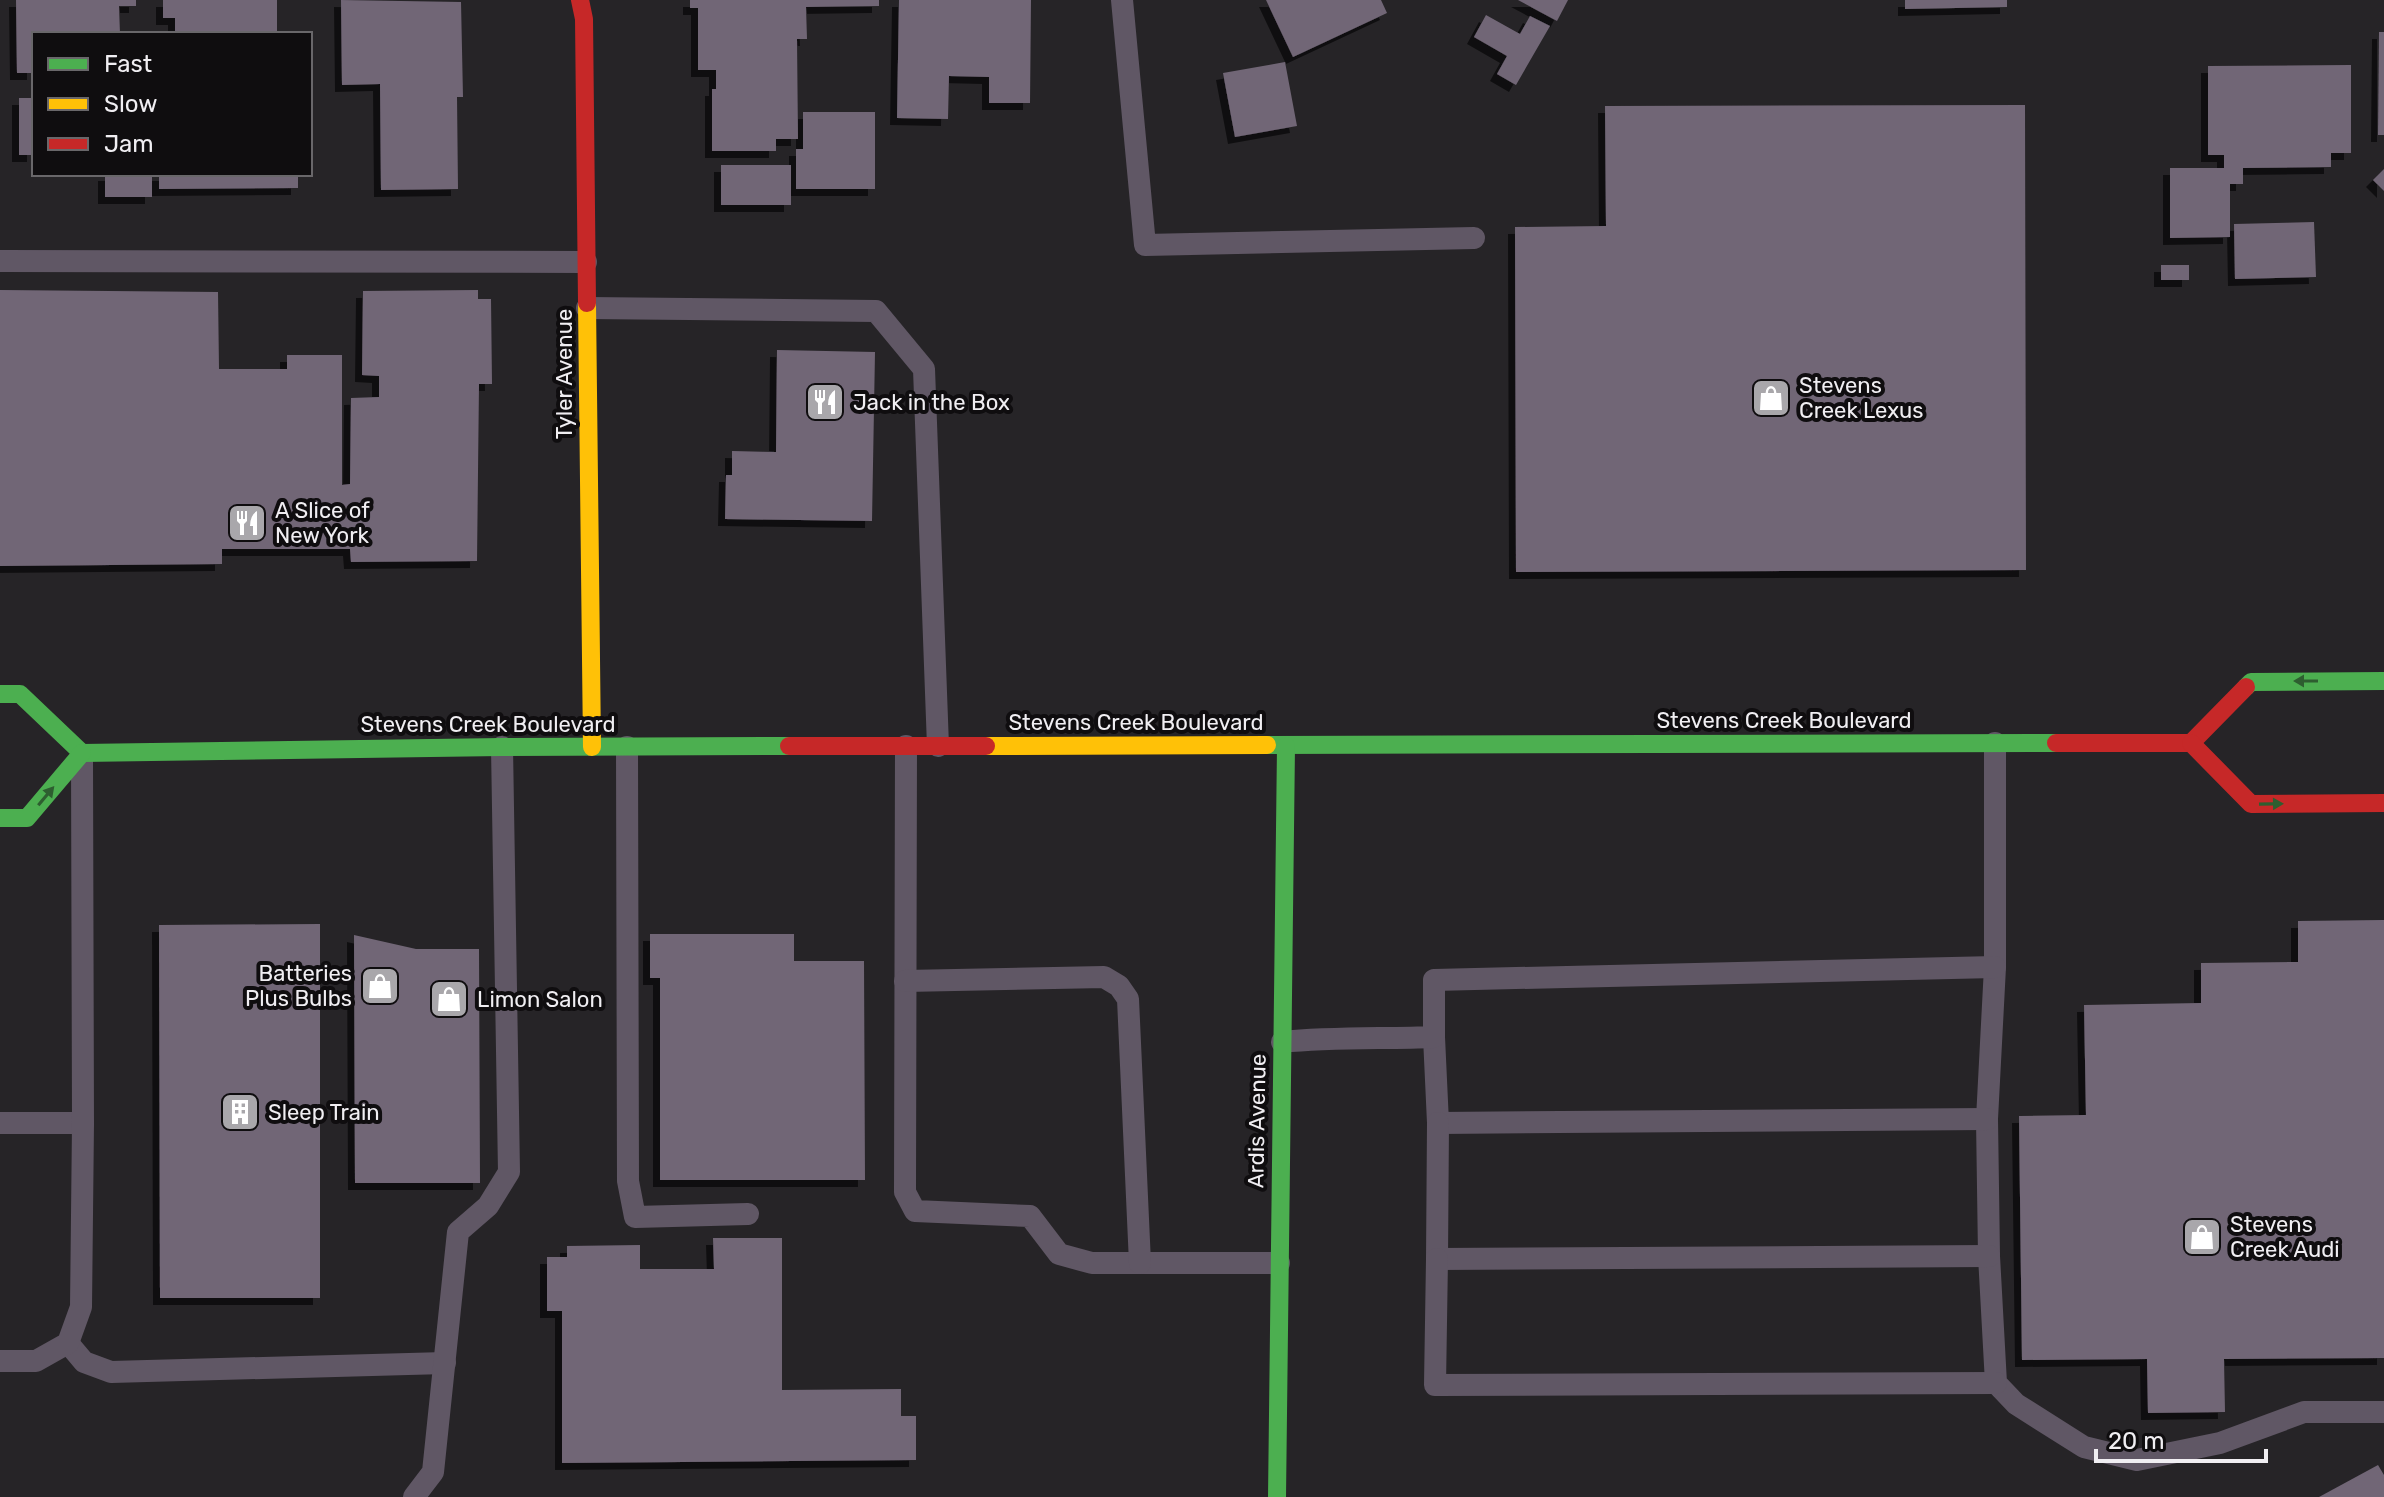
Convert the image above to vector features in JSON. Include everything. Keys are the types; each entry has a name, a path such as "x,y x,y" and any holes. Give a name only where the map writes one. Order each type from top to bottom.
{"main road":[{"name":"Tyler Avenue","path":"580,0 584,19 592,747"},
{"path":"2384,681 2251,682 2191,743 2251,804 2384,803"},
{"path":"0,694 20,694 82,753 27,818 0,818"},
{"name":"Stevens Creek Boulevard","path":"82,753 502,747 2191,743"},
{"name":"Ardis Avenue","path":"1277,1497 1286,746"}],"lane":[{"path":"1122,0 1145,245 1474,238"},
{"path":"0,261 586,262"},
{"path":"587,308 876,311 924,369 938,746"},
{"path":"1995,743 1995,967 1987,1119 1989,1256 1996,1383 2016,1404 2084,1447 2137,1460 2220,1443 2304,1412 2384,1412"},
{"path":"906,746 905,1192 915,1211 1030,1216 1059,1254 1092,1263 1279,1263"},
{"path":"414,1497 433,1472 458,1232 488,1206 509,1172 502,747"},
{"path":"627,747 628,1181 635,1217 748,1214"},
{"path":"0,1361 36,1361 68,1343 81,1307 82,753"},
{"path":"1995,967 1434,980 1434,1037 1438,1123 1435,1385 1996,1383"},
{"path":"905,981 1104,977 1119,986 1128,999 1140,1263"},
{"path":"1282,1042 1334,1037 1349,1040 1434,1037"},
{"path":"1438,1123 1987,1119"},
{"path":"0,1123 83,1123"},
{"path":"1437,1259 1989,1256"},
{"path":"68,1343 84,1362 111,1372 445,1363"}],"building":[{"path":"16,0 136,0 136,6 119,6 120,32 32,32 32,73 17,73"},
{"path":"163,0 277,0 277,32 175,32 175,18 163,18"},
{"path":"341,0 461,2 463,97 457,97 458,189 381,190 380,84 342,85"},
{"path":"690,0 879,0 879,6 806,7 807,39 797,39 798,139 776,139 776,151 712,151 712,89 716,89 716,70 698,70 698,8 690,8"},
{"path":"899,0 1031,0 1030,103 989,103 989,77 949,76 948,119 897,118"},
{"path":"1266,0 1381,0 1387,13 1293,57"},
{"path":"1518,0 1568,0 1557,21"},
{"path":"1905,0 2007,0 2007,7 1905,9"},
{"path":"1486,15 1520,34 1530,16 1550,26 1516,85 1497,74 1507,56 1474,37"},
{"path":"2379,32 2384,32 2384,135 2378,135"},
{"path":"1285,62 1297,126 1235,137 1223,73"},
{"path":"2351,65 2351,153 2331,153 2331,167 2243,168 2243,184 2230,184 2230,237 2170,238 2170,168 2224,168 2224,155 2208,155 2208,66"},
{"path":"19,98 32,98 32,155 19,155"},
{"name":"Stevens Creek Lexus","path":"2025,105 2026,570 1516,572 1515,227 1606,226 1605,106"},
{"path":"803,112 875,112 875,189 796,189 796,149 803,149"},
{"path":"721,165 791,165 791,205 721,205"},
{"path":"2384,169 2384,191 2373,180"},
{"path":"105,176 152,176 152,197 105,197"},
{"path":"159,176 298,176 298,188 159,189"},
{"path":"2314,222 2316,277 2235,279 2234,224"},
{"path":"2161,265 2189,265 2189,280 2161,280"},
{"path":"0,290 218,292 219,369 287,369 287,355 342,355 342,485 350,484 351,398 379,397 379,376 362,375 363,291 478,290 478,299 491,299 492,384 479,384 477,561 351,562 350,549 222,549 222,564 0,566"},
{"name":"Jack in the Box","path":"777,350 875,352 872,521 725,519 726,475 732,475 732,451 776,452"},
{"name":"Stevens Creek Audi","path":"2384,920 2384,1358 2224,1359 2225,1412 2148,1413 2147,1359 2022,1360 2019,1116 2086,1115 2084,1005 2201,1003 2201,963 2298,962 2298,921"},
{"name":"Sleep Train","path":"320,924 320,1298 160,1298 159,925"},
{"path":"650,934 794,934 794,961 864,961 865,1180 660,1180 660,978 650,978"},
{"path":"354,935 416,949 479,949 480,1183 355,1183"},
{"path":"713,1238 782,1238 782,1390 901,1389 901,1416 916,1416 916,1460 562,1463 562,1311 547,1311 547,1257 567,1257 567,1246 640,1245 640,1269 714,1269"},
{"path":"2378,1465 2384,1475 2384,1497 2319,1497"}],"traffic: fast":[{"path":"2246,687 2251,682 2384,681"},
{"path":"0,694 20,694 82,753 789,746"},
{"path":"1267,745 2056,743"},
{"path":"1277,1497 1286,746"},
{"path":"0,818 27,818 82,753"}],"traffic: slow":[{"path":"587,303 592,747"},
{"path":"986,746 1267,745"}],"traffic: jam":[{"path":"580,0 584,19 587,303"},
{"path":"2056,743 2191,743 2246,687"},
{"path":"2191,743 2251,804 2384,803"},
{"path":"789,746 986,746"}],"place":[{"name":"Stevens Creek Lexus","path":"1771,398"},
{"name":"Jack in the Box","path":"825,402"},
{"name":"A Slice of New York","path":"247,523"},
{"name":"Batteries Plus Bulbs","path":"380,986"},
{"name":"Limon Salon","path":"449,999"},
{"name":"Sleep Train","path":"240,1112"},
{"name":"Stevens Creek Audi","path":"2202,1237"}]}
